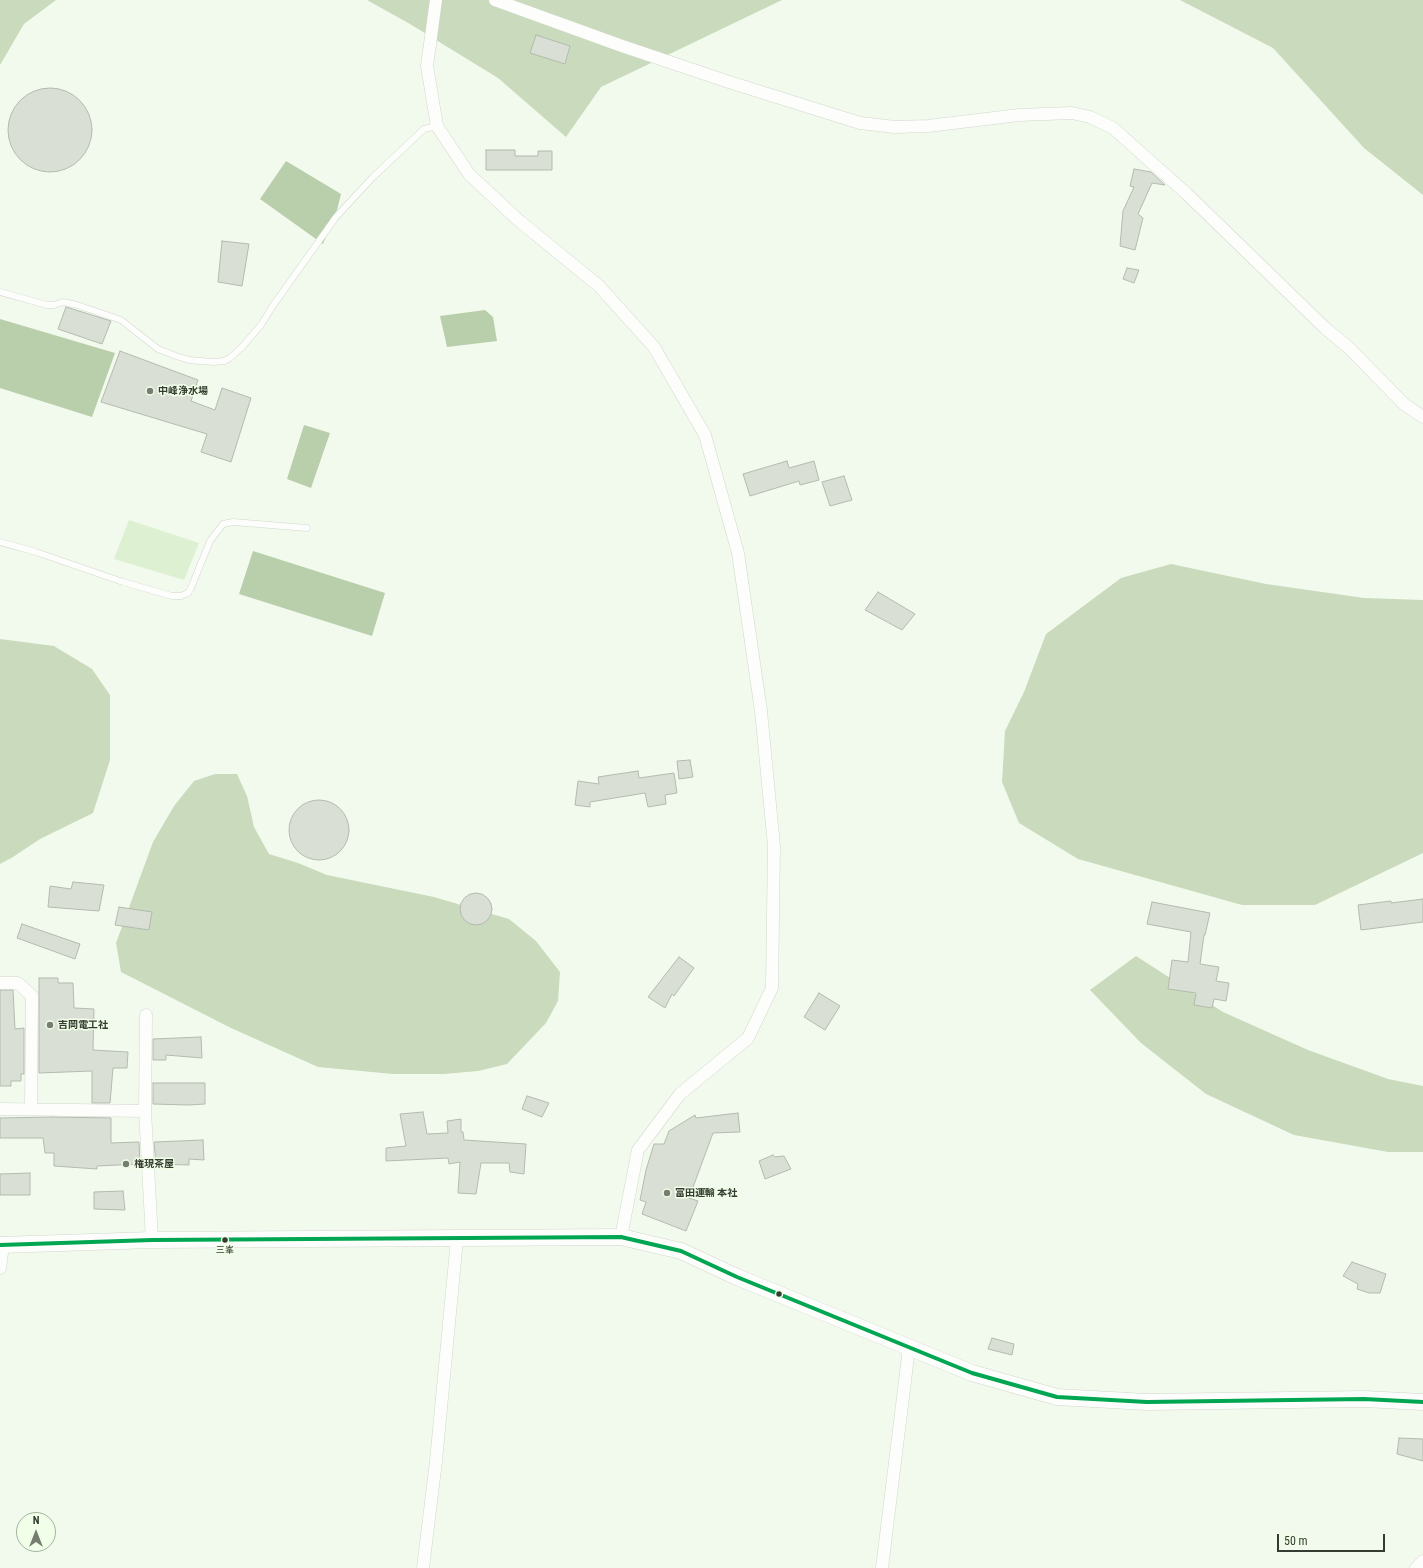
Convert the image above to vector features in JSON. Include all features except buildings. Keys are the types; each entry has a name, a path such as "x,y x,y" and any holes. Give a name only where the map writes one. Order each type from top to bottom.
{"main road":[{"path":"1,1245 152,1240 621,1237 682,1251 737,1277 972,1373 1057,1396 1147,1402 1364,1399 1423,1402"}],"street":[{"path":"436,0 427,66 437,126 469,174 517,219 599,286 654,347 704,434 738,553 761,711 774,846 772,988 748,1038 680,1094 638,1150 621,1237"},
{"path":"496,0 622,46 729,82 860,123 895,127 928,126 1020,115 1072,113 1090,117 1113,128 1187,194 1325,328 1348,347 1404,404 1423,417"},
{"path":"0,983 18,983 32,996 31,1108"},
{"path":"146,1015 144,1111 152,1240"},
{"path":"0,1109 31,1108 144,1111"},
{"path":"423,1568 436,1461 457,1239"},
{"path":"0,1268 1,1245"},
{"path":"882,1568 909,1348"},
{"path":"1416,1568 1423,1561"}],"lane":[{"path":"0,292 47,305 54,305 63,302 77,304 121,320 158,349 189,360 214,362 224,361 230,358 243,346 260,325 336,218 373,177 424,129 437,126"},
{"path":"0,542 36,552 131,584 172,596 181,596 188,593 192,588 210,541 223,524 233,522 307,528"}],"shaded area":[{"path":"0,0 56,0 24,24 0,65"},
{"path":"367,0 782,0 601,87 566,137 498,78 410,24"},
{"path":"1180,0 1423,0 1423,195 1364,148 1273,48"},
{"path":"286,161 341,194 337,210 323,244 260,199"},
{"path":"485,310 493,317 497,341 447,347 440,316"},
{"path":"0,319 115,353 92,417 0,388"},
{"path":"304,425 330,433 311,488 287,479"},
{"path":"129,520 199,543 184,580 114,559"},
{"path":"253,551 385,593 372,636 239,594"},
{"path":"1171,564 1266,584 1364,598 1423,600 1423,853 1315,905 1242,905 1078,859 1019,823 1002,782 1005,731 1024,692 1046,634 1121,578"},
{"path":"0,639 54,646 92,669 110,695 110,760 93,813 40,839 0,864"},
{"path":"215,774 237,774 247,796 254,827 269,854 298,863 327,875 434,897 509,919 536,941 560,972 558,1001 546,1023 507,1064 478,1071 444,1074 393,1074 318,1067 231,1028 121,972 116,943 153,842 174,806 194,781"},
{"path":"1136,956 1223,1012 1308,1050 1388,1079 1423,1086 1423,1152 1388,1152 1294,1135 1206,1094 1141,1043 1090,990"}],"transit line":[{"path":"0,1245 152,1240 621,1237 681,1251 737,1277 972,1373 1057,1397 1147,1402 1364,1399 1423,1402"}],"place":[{"name":"中峰浄水場","path":"150,391"},
{"name":"吉岡電工社","path":"50,1025"},
{"name":"権現茶屋","path":"126,1164"},
{"name":"富田運輸 本社","path":"667,1193"},
{"name":"三峯","path":"225,1240"}]}
